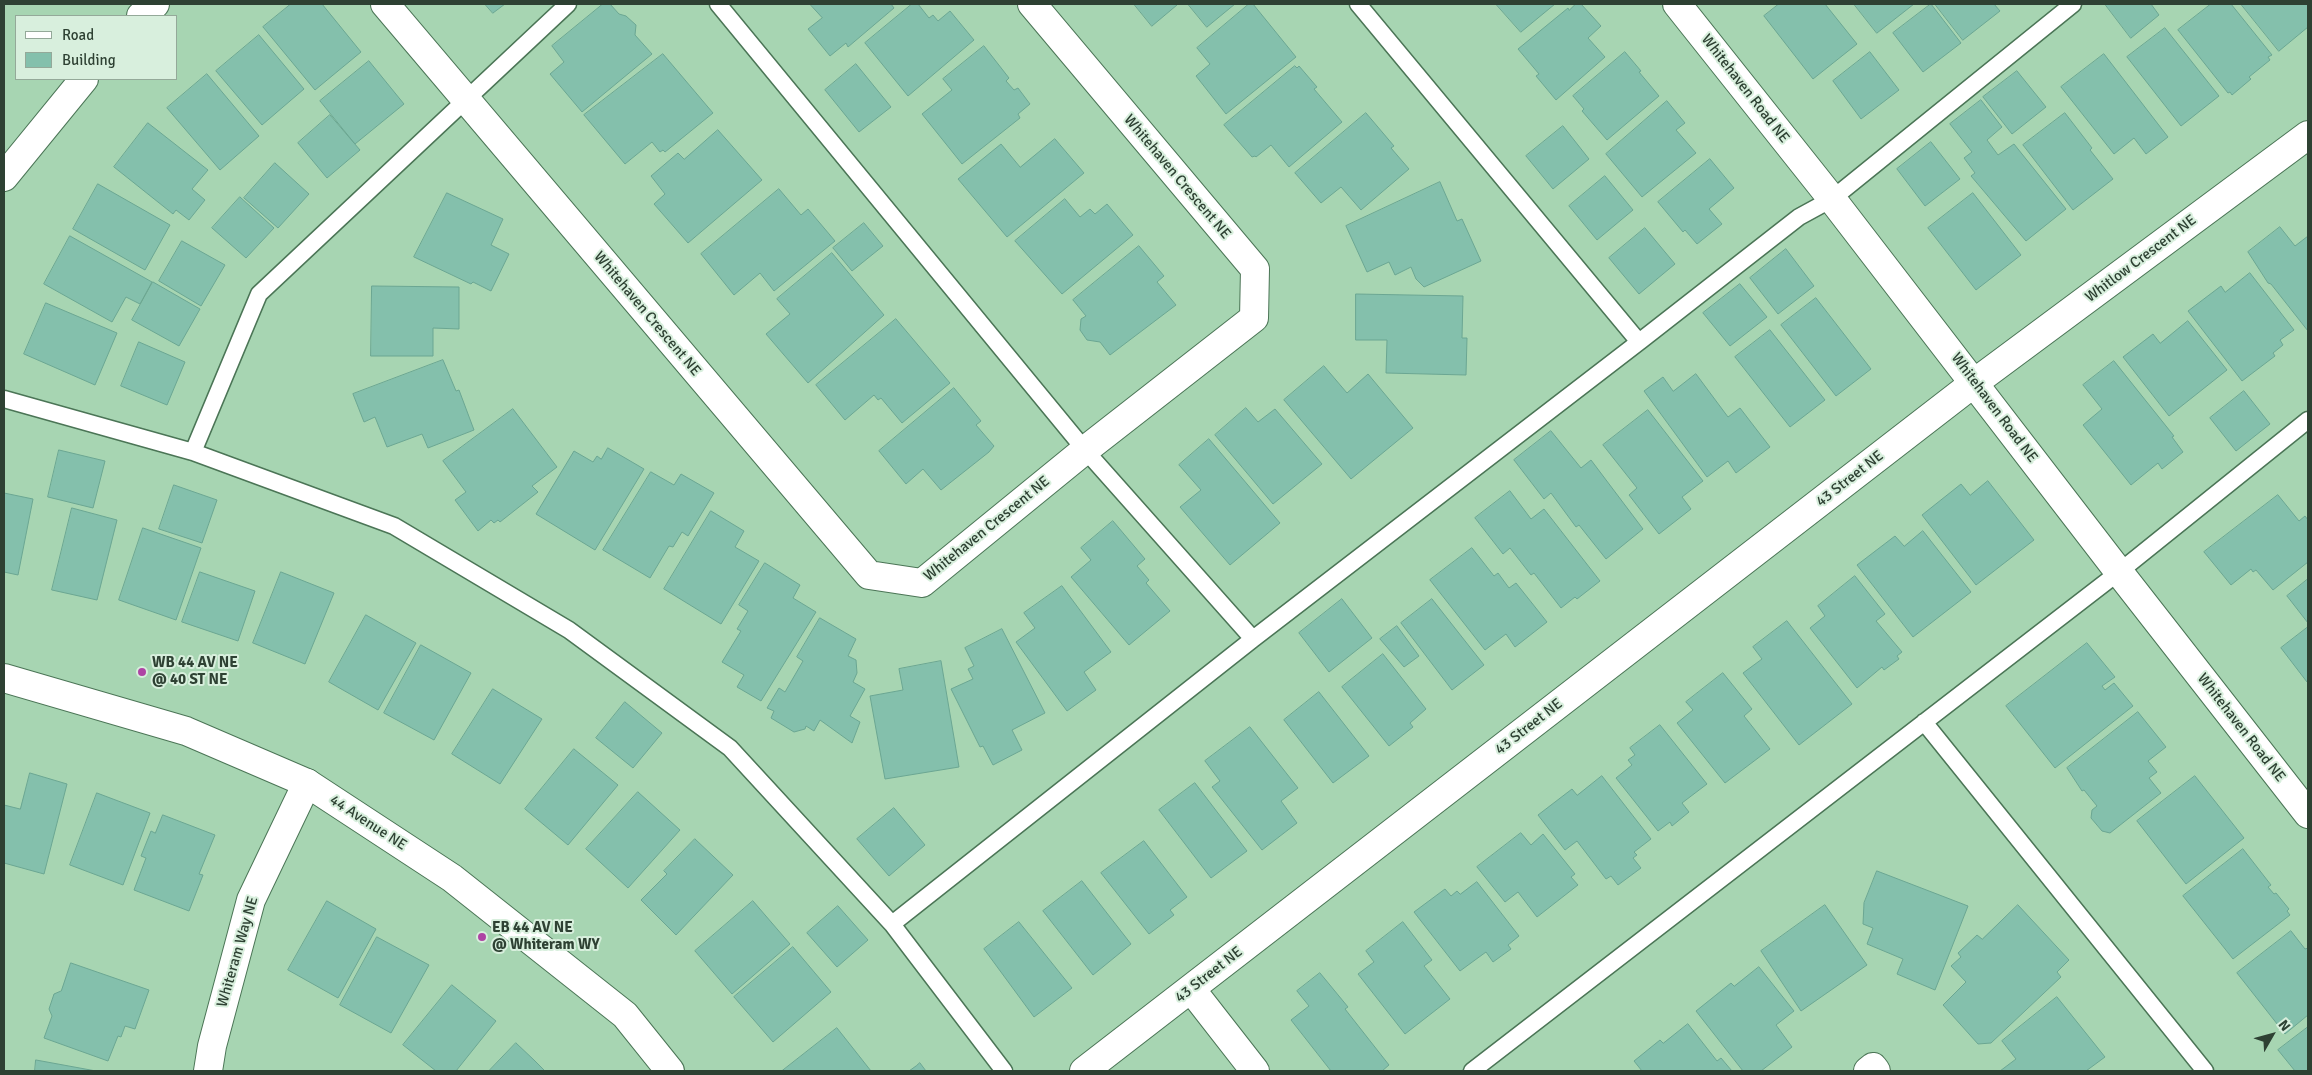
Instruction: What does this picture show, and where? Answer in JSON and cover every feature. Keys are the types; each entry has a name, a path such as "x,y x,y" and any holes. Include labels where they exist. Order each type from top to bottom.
{"street":[{"path":"142,15 155,4"},
{"name":"Whitehaven Crescent NE","path":"385,4 869,575 922,583 1085,450 1254,318 1255,269 1032,4"},
{"name":"Whitehaven Road NE","path":"1680,5 2308,814"},
{"path":"4,176 83,80"},
{"name":"Whitlow Crescent NE","path":"1974,383 2308,135"},
{"name":"43 Street NE","path":"1084,1071 1974,383"},
{"name":"44 Avenue NE","path":"4,678 186,731 307,784 452,878 625,1014 670,1071"},
{"name":"Whiteram Way NE","path":"208,1071 212,1046 251,900 307,784"},
{"path":"1191,989 1255,1071"},
{"path":"1868,1071 1873,1067 1876,1071"}],"lane":[{"path":"193,452 259,294 568,4"},
{"path":"718,4 1085,450 1253,640"},
{"path":"1358,4 1639,342"},
{"path":"892,924 1253,640 1799,217 1832,199 2073,4"},
{"path":"4,399 193,452 394,526 569,630 730,748 892,924 1004,1071"},
{"path":"1472,1071 2119,572 2306,425"},
{"path":"1924,722 2206,1071"}],"building":[{"path":"291,4 322,4 361,52 315,90 263,27"},
{"path":"485,4 505,4 493,13"},
{"path":"603,4 610,4 619,14 626,16 636,25 635,35 652,54 582,112 550,74 564,62 552,46"},
{"path":"810,4 891,4 894,8 848,47 846,43 830,56 808,29 822,18"},
{"path":"912,4 918,4 929,18 933,15 938,21 950,11 974,40 908,96 865,43"},
{"path":"1134,4 1176,4 1177,5 1152,26"},
{"path":"1188,4 1235,4 1207,27"},
{"path":"1249,4 1253,4 1296,57 1226,114 1196,76 1210,64 1197,48"},
{"path":"1496,4 1555,4 1521,32"},
{"path":"1576,4 1581,4 1601,26 1588,38 1605,57 1556,100 1536,76 1539,74 1518,49 1568,8 1569,10"},
{"path":"1779,4 1825,4 1857,44 1813,79 1764,16"},
{"path":"1854,4 1914,4 1877,33"},
{"path":"1931,4 1961,43 1923,72 1893,33"},
{"path":"1935,4 1994,4 2000,11 1963,40"},
{"path":"2105,4 2151,4 2159,15 2131,38"},
{"path":"2211,4 2231,4 2272,55 2268,57 2270,60 2249,77 2251,79 2232,95 2230,92 2228,93 2178,30"},
{"path":"2241,4 2308,4 2308,27 2279,51"},
{"path":"2165,28 2219,96 2181,126 2127,57"},
{"path":"259,35 304,89 262,125 216,71"},
{"path":"984,46 1009,78 1006,81 1014,90 1018,88 1030,104 1018,114 1020,118 962,164 922,114 952,90 943,79"},
{"path":"1625,52 1659,96 1607,140 1582,111 1584,109 1573,96"},
{"path":"1870,52 1899,90 1861,119 1833,81"},
{"path":"663,54 713,113 665,152 663,150 660,152 652,142 625,164 584,115"},
{"path":"2104,54 2168,137 2146,154 2134,138 2114,154 2061,87"},
{"path":"369,61 404,104 355,144 320,101"},
{"path":"856,64 891,107 859,132 825,90"},
{"path":"1295,66 1297,68 1299,66 1317,87 1314,89 1342,122 1289,167 1271,145 1256,157 1252,157 1224,125"},
{"path":"2017,71 2046,107 2012,134 1983,97"},
{"path":"207,74 259,136 220,170 167,108"},
{"path":"1981,100 2002,127 1987,140 1998,155 2014,144 2066,209 2026,241 1971,176 1975,173 1964,158 1972,152 1950,124"},
{"path":"1667,101 1685,123 1676,130 1696,153 1642,197 1606,154"},
{"path":"1366,113 1394,146 1391,148 1409,169 1361,210 1341,187 1321,203 1295,173"},
{"path":"2065,113 2092,148 2090,150 2113,179 2073,210 2023,145"},
{"path":"330,115 360,150 327,178 298,143"},
{"path":"148,123 208,170 192,189 205,200 189,220 176,210 173,214 114,167"},
{"path":"1563,126 1589,159 1553,189 1526,156"},
{"path":"718,130 762,180 688,243 654,204 665,194 651,176 678,153 684,159"},
{"path":"1055,139 1084,173 1007,237 958,179 1001,144 1020,167"},
{"path":"1931,142 1960,179 1925,206 1897,169"},
{"path":"1710,159 1734,188 1709,209 1722,224 1697,244 1685,230 1683,232 1658,202"},
{"path":"275,163 309,194 278,228 244,198"},
{"path":"1605,176 1633,210 1597,240 1569,206"},
{"path":"1440,182 1457,221 1462,219 1481,261 1424,287 1416,279 1411,267 1395,275 1389,262 1367,272 1346,226"},
{"path":"98,184 170,225 145,270 73,229"},
{"path":"779,189 801,215 808,209 835,241 774,291 760,273 734,295 701,254"},
{"path":"447,193 503,219 491,245 509,254 491,291 473,282 471,284 414,257"},
{"path":"1973,193 2021,255 1976,290 1928,228"},
{"path":"240,197 274,228 246,258 212,228"},
{"path":"1065,199 1080,217 1090,209 1095,214 1107,204 1133,235 1062,294 1015,241"},
{"path":"864,223 883,246 852,271 833,248"},
{"path":"2280,227 2295,246 2308,236 2308,331 2271,284 2268,283 2248,252"},
{"path":"1645,228 1675,264 1639,294 1609,258"},
{"path":"70,236 152,282 140,304 126,297 112,322 44,284"},
{"path":"182,241 225,265 201,306 159,281"},
{"path":"1139,246 1164,276 1157,282 1176,305 1110,355 1100,342 1087,340 1080,330 1081,319 1086,316 1073,300"},
{"path":"1786,249 1814,286 1778,314 1750,278"},
{"path":"832,253 884,315 808,383 766,334 790,314 777,299"},
{"path":"2250,273 2294,330 2280,340 2283,345 2273,353 2275,356 2242,381 2188,311 2221,286 2225,292"},
{"path":"153,282 200,309 179,346 132,320"},
{"path":"1740,284 1767,317 1730,346 1703,313"},
{"path":"372,286 459,287 459,329 433,328 433,356 371,356"},
{"path":"1356,294 1463,296 1462,338 1467,338 1466,375 1386,373 1387,340 1356,340"},
{"path":"1816,298 1871,369 1836,396 1781,325"},
{"path":"46,303 117,333 95,385 24,354"},
{"path":"896,319 950,383 902,423 881,398 878,400 874,395 845,420 816,385"},
{"path":"2188,321 2227,370 2169,416 2123,357 2153,334 2160,343"},
{"path":"1770,330 1825,400 1790,427 1735,357"},
{"path":"139,342 185,362 167,405 121,386"},
{"path":"443,360 456,391 459,390 474,430 428,448 422,434 387,447 375,417 364,422 353,394"},
{"path":"2114,361 2174,436 2172,437 2183,452 2162,469 2158,463 2131,485 2083,425 2102,409 2083,385"},
{"path":"1324,366 1347,393 1368,374 1413,428 1351,479 1284,400"},
{"path":"1696,374 1728,417 1740,408 1770,447 1736,473 1728,461 1707,477 1644,391 1663,377 1673,391"},
{"path":"954,388 981,421 976,425 994,446 941,490 923,469 906,484 879,451"},
{"path":"2244,391 2270,424 2236,451 2210,418"},
{"path":"1246,408 1258,422 1275,409 1322,464 1273,504 1215,435"},
{"path":"513,409 557,467 532,486 538,492 500,522 498,520 494,523 491,520 478,531 455,500 466,492 443,461"},
{"path":"1648,410 1703,481 1682,497 1691,509 1659,534 1629,495 1637,488 1603,445"},
{"path":"1551,431 1581,468 1591,460 1643,529 1606,559 1579,525 1576,527 1551,493 1544,499 1514,460"},
{"path":"1209,439 1280,523 1230,565 1180,507 1201,490 1179,465"},
{"path":"608,448 644,469 595,550 536,514 574,451 593,462 597,456 601,459"},
{"path":"59,450 105,461 93,508 48,497"},
{"path":"651,472 674,485 681,474 714,493 688,536 682,532 673,547 669,546 650,578 603,550"},
{"path":"1988,481 2034,540 1976,585 1922,515 1961,484 1970,495"},
{"path":"174,485 217,500 202,543 159,529"},
{"path":"1510,491 1531,519 1544,509 1600,581 1577,599 1575,597 1561,608 1534,573 1531,575 1510,548 1503,554 1475,518"},
{"path":"4,493 33,499 18,575 4,572"},
{"path":"2278,495 2299,521 2305,516 2308,520 2308,562 2273,590 2256,570 2253,572 2251,569 2231,585 2204,552"},
{"path":"72,508 117,520 97,600 52,590"},
{"path":"711,511 744,531 735,547 759,561 721,624 664,589"},
{"path":"1113,521 1145,559 1137,566 1149,580 1146,583 1170,611 1129,645 1071,577 1091,560 1081,548"},
{"path":"143,528 201,548 176,620 119,600"},
{"path":"1923,531 1971,592 1913,637 1857,565 1895,536 1904,546"},
{"path":"1472,548 1494,576 1498,573 1509,588 1516,583 1547,622 1515,647 1506,634 1485,650 1430,580"},
{"path":"765,563 800,585 793,598 816,612 761,701 737,687 744,675 722,662 741,631 737,629 748,611 739,605"},
{"path":"200,572 255,591 238,641 182,622"},
{"path":"281,572 334,593 305,664 253,643"},
{"path":"1855,576 1885,614 1876,621 1902,652 1897,656 1899,659 1884,670 1882,667 1857,688 1810,628 1825,616 1818,606"},
{"path":"2308,579 2308,623 2287,596"},
{"path":"1062,586 1111,652 1084,672 1096,690 1067,711 1016,642 1035,628 1024,613"},
{"path":"1342,599 1372,638 1329,672 1299,633"},
{"path":"1432,599 1484,665 1452,690 1401,623"},
{"path":"366,615 416,643 378,710 329,682"},
{"path":"820,618 856,639 848,656 856,660 857,673 853,682 865,689 850,716 860,722 852,743 820,720 814,731 806,726 805,729 794,732 771,718 774,711 767,708 779,688 785,692 803,661 797,657"},
{"path":"1787,621 1852,704 1799,745 1743,673 1762,659 1753,647"},
{"path":"1397,626 1419,656 1404,667 1380,639"},
{"path":"2308,627 2308,682 2307,682 2281,648"},
{"path":"1002,629 1045,713 1012,730 1022,750 993,765 983,746 980,747 951,689 973,679 968,669 974,666 965,648"},
{"path":"2087,643 2115,677 2102,686 2105,690 2114,683 2133,706 2055,768 2006,706"},
{"path":"421,645 471,673 434,740 384,713"},
{"path":"1383,654 1426,709 1410,723 1413,727 1389,746 1342,687"},
{"path":"941,661 959,767 885,779 870,696 903,690 899,669"},
{"path":"1723,673 1752,709 1744,716 1770,749 1725,783 1677,723 1693,710 1686,702"},
{"path":"493,689 542,719 500,784 452,754"},
{"path":"1319,692 1369,756 1333,783 1284,720"},
{"path":"625,702 662,733 633,768 596,738"},
{"path":"2138,712 2166,747 2148,761 2157,772 2149,778 2161,793 2110,833 2102,831 2091,818 2092,810 2097,806 2084,790 2082,791 2067,768"},
{"path":"1660,725 1707,784 1682,803 1689,812 1672,826 1670,822 1658,831 1616,778 1632,765 1628,760 1635,755 1630,748"},
{"path":"1250,727 1298,788 1281,801 1297,823 1262,850 1212,787 1220,781 1205,761"},
{"path":"574,749 618,785 568,845 525,809"},
{"path":"30,773 67,784 44,874 4,863 4,805 20,809"},
{"path":"1602,776 1651,839 1634,852 1637,855 1633,858 1641,868 1618,885 1611,876 1606,879 1577,841 1565,850 1538,815 1572,789 1577,795"},
{"path":"2195,776 2244,838 2186,884 2137,821"},
{"path":"1195,783 1247,851 1211,878 1159,810"},
{"path":"638,792 680,830 628,888 586,849"},
{"path":"97,793 150,813 123,885 70,865"},
{"path":"894,808 925,845 889,876 857,839"},
{"path":"163,815 215,835 199,874 203,875 189,911 134,890 146,858 141,856 151,831 155,833"},
{"path":"1521,833 1531,845 1543,834 1575,874 1571,877 1578,885 1537,917 1518,892 1505,902 1477,867"},
{"path":"695,839 733,875 676,935 641,900 667,874 664,871"},
{"path":"1144,841 1187,897 1170,910 1174,915 1149,934 1101,873"},
{"path":"2243,849 2271,885 2268,887 2274,894 2276,893 2289,909 2287,911 2290,915 2233,959 2183,896"},
{"path":"1877,871 1968,906 1935,990 1897,974 1903,959 1867,944 1873,928 1863,924 1864,903"},
{"path":"1082,881 1131,944 1093,975 1043,911"},
{"path":"1477,882 1519,936 1508,945 1511,949 1493,962 1486,952 1460,971 1414,912 1445,889 1451,896 1457,891 1460,894"},
{"path":"327,901 376,929 338,998 288,970"},
{"path":"753,901 790,944 732,994 695,951"},
{"path":"1825,905 1867,965 1801,1011 1761,951"},
{"path":"2018,905 2069,960 2057,972 2061,977 1991,1043 1978,1044 1943,1005 1966,982 1951,966 1961,957 1958,953 1977,935 1982,939"},
{"path":"838,906 868,940 837,967 807,933"},
{"path":"1019,922 1072,988 1034,1017 984,949"},
{"path":"1403,922 1432,960 1424,966 1450,999 1405,1034 1358,974 1374,962 1366,951"},
{"path":"2291,931 2305,949 2308,948 2308,1015 2285,1034 2237,973"},
{"path":"377,937 429,965 391,1033 340,1005"},
{"path":"793,947 831,992 773,1042 734,997"},
{"path":"71,963 149,990 135,1029 125,1026 121,1037 118,1036 108,1061 44,1038 52,1016 49,1009 54,994 61,991"},
{"path":"1759,967 1794,1011 1776,1025 1792,1047 1761,1071 1743,1071 1696,1011 1731,983 1734,986"},
{"path":"1320,973 1348,1007 1345,1009 1389,1065 1382,1071 1331,1071 1291,1020 1309,1006 1297,991"},
{"path":"452,985 496,1021 456,1071 436,1071 403,1045"},
{"path":"2057,997 2105,1057 2086,1071 2000,1071 2016,1059 2002,1041"},
{"path":"1688,1024 1717,1061 1721,1058 1732,1071 1642,1071 1634,1061 1660,1040 1663,1043"},
{"path":"2308,1027 2308,1071 2295,1071 2278,1050"},
{"path":"837,1028 871,1071 782,1071"},
{"path":"516,1043 534,1060 545,1071 489,1071"},
{"path":"36,1060 96,1071 35,1071"},
{"path":"920,1063 926,1071 909,1071 916,1066"}],"place":[{"name":"WB 44 AV NE @ 40 ST NE","path":"142,672"},
{"name":"EB 44 AV NE @ Whiteram WY","path":"482,937"}]}
